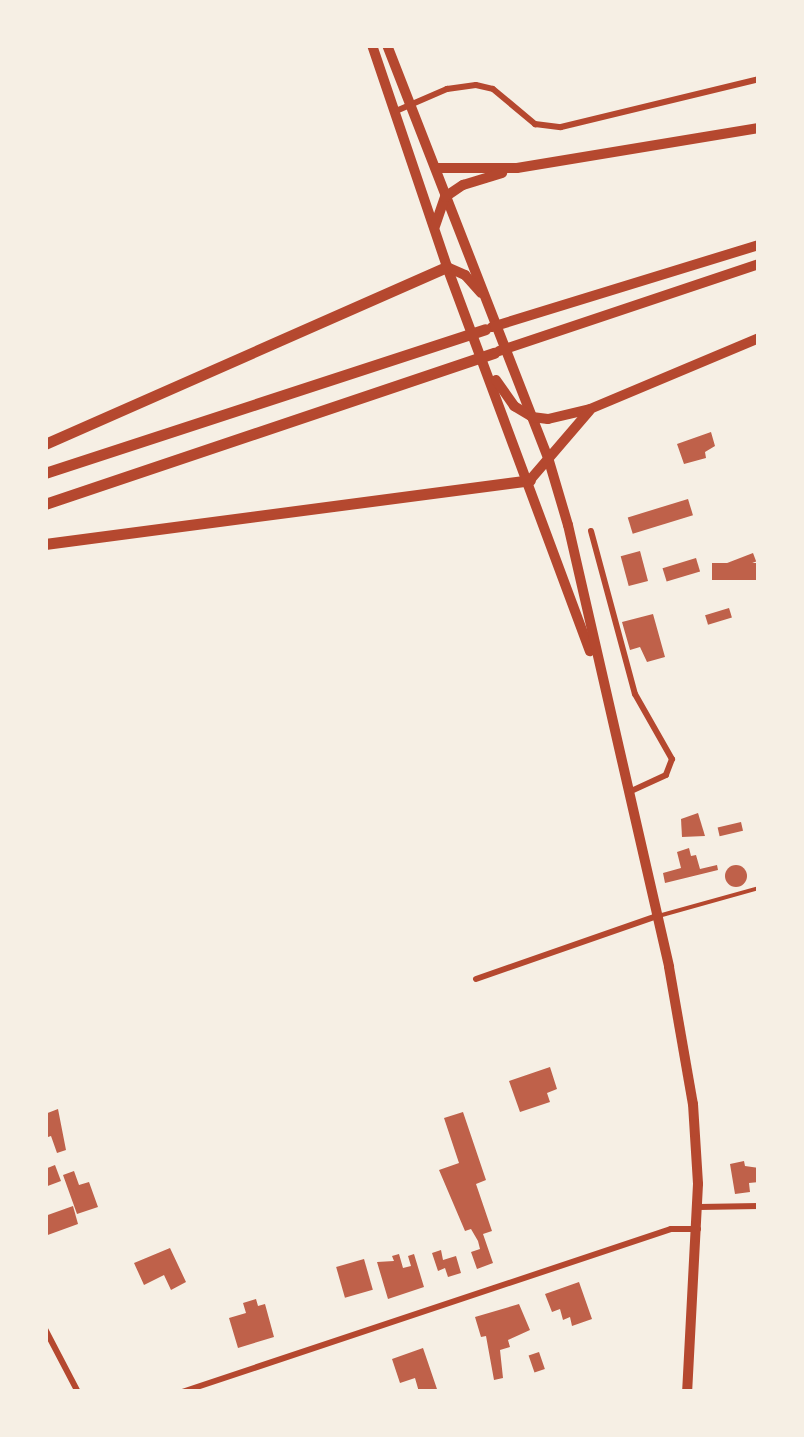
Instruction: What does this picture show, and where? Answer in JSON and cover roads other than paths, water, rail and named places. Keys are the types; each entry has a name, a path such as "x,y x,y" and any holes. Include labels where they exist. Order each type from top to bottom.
{"highway":[{"path":"45,444 450,273"},
{"path":"45,474 485,329"},
{"path":"45,504 494,353"},
{"path":"45,544 530,480"}],"main road":[{"path":"372,45 450,273 487,367 508,408 608,706"},
{"path":"387,45 436,168 470,274 488,300 549,461 657,916 693,1104 699,1207 687,1392"},
{"path":"434,228 445,197 463,185 517,168 759,128"},
{"path":"436,168 517,168"},
{"path":"485,329 759,245"},
{"path":"494,353 759,264"},
{"path":"450,273 470,274"},
{"path":"508,408 548,419 590,409 759,338"},
{"path":"530,480 590,409"}],"street":[{"path":"393,112 446,90 476,85 493,89 535,124 560,127 759,78"},
{"path":"591,531 635,694 672,759 666,775 628,792"},
{"path":"476,979 657,916"},
{"path":"699,1207 759,1206"},
{"path":"182,1392 671,1229 698,1229"},
{"path":"45,1329 78,1392"}],"lane":[{"path":"657,916 759,888"}]}
